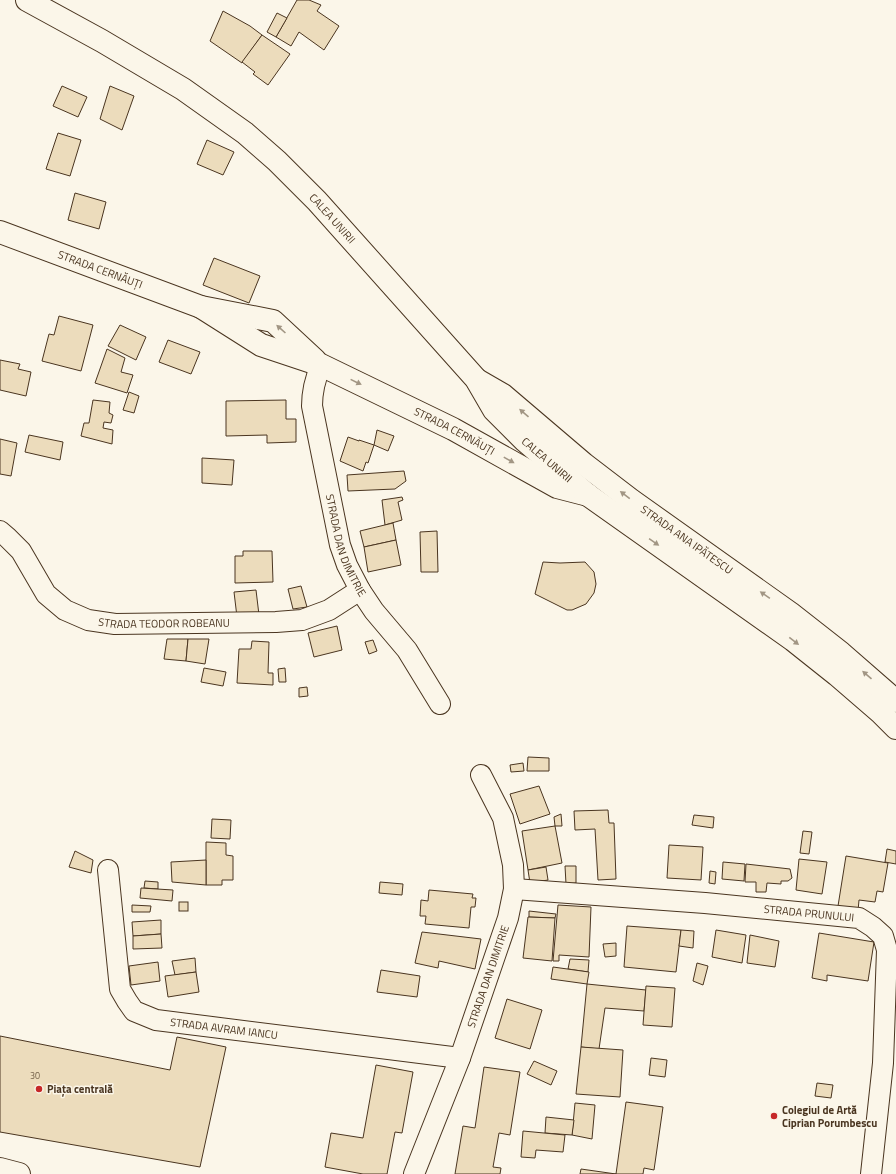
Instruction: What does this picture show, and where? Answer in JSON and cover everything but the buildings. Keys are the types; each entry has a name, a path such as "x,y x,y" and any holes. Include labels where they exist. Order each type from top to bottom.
{"main road":[{"name":"CALEA UNIRII","path":"27,0 184,89 245,133 317,201 476,379 494,410 525,441 588,495"},
{"name":"STRADA CERNĂUȚI","path":"0,232 201,307 272,322 321,365 452,429 557,487 588,495"},
{"name":"STRADA ANA IPĂTESCU","path":"476,379 503,395 584,464 631,500 790,613 841,653 896,701"},
{"name":"STRADA ANA IPĂTESCU","path":"588,495 793,640 881,713 896,728"},
{"path":"0,1170 19,1174"}],"street":[{"name":"STRADA DAN DIMITRIE","path":"321,365 312,390 312,406 340,545 347,565 374,612 407,650 440,704"},
{"name":"STRADA TEODOR ROBEANU","path":"0,532 21,551 46,594 65,610 88,620 115,624 276,622 302,620 329,610 360,590"},
{"name":"STRADA DAN DIMITRIE","path":"414,1174 460,1058 508,918 514,889 513,865 503,818 481,775"},
{"name":"STRADA AVRAM IANCU","path":"108,870 120,989 134,1011 156,1020 460,1058"},
{"name":"STRADA PRUNULUI","path":"514,889 705,903 859,918 873,927 883,936 887,950 884,1063 871,1174"}],"place":[{"name":"Piața centrală","path":"39,1089"},
{"name":"Colegiul de Artă Ciprian Porumbescu","path":"774,1116"}]}
